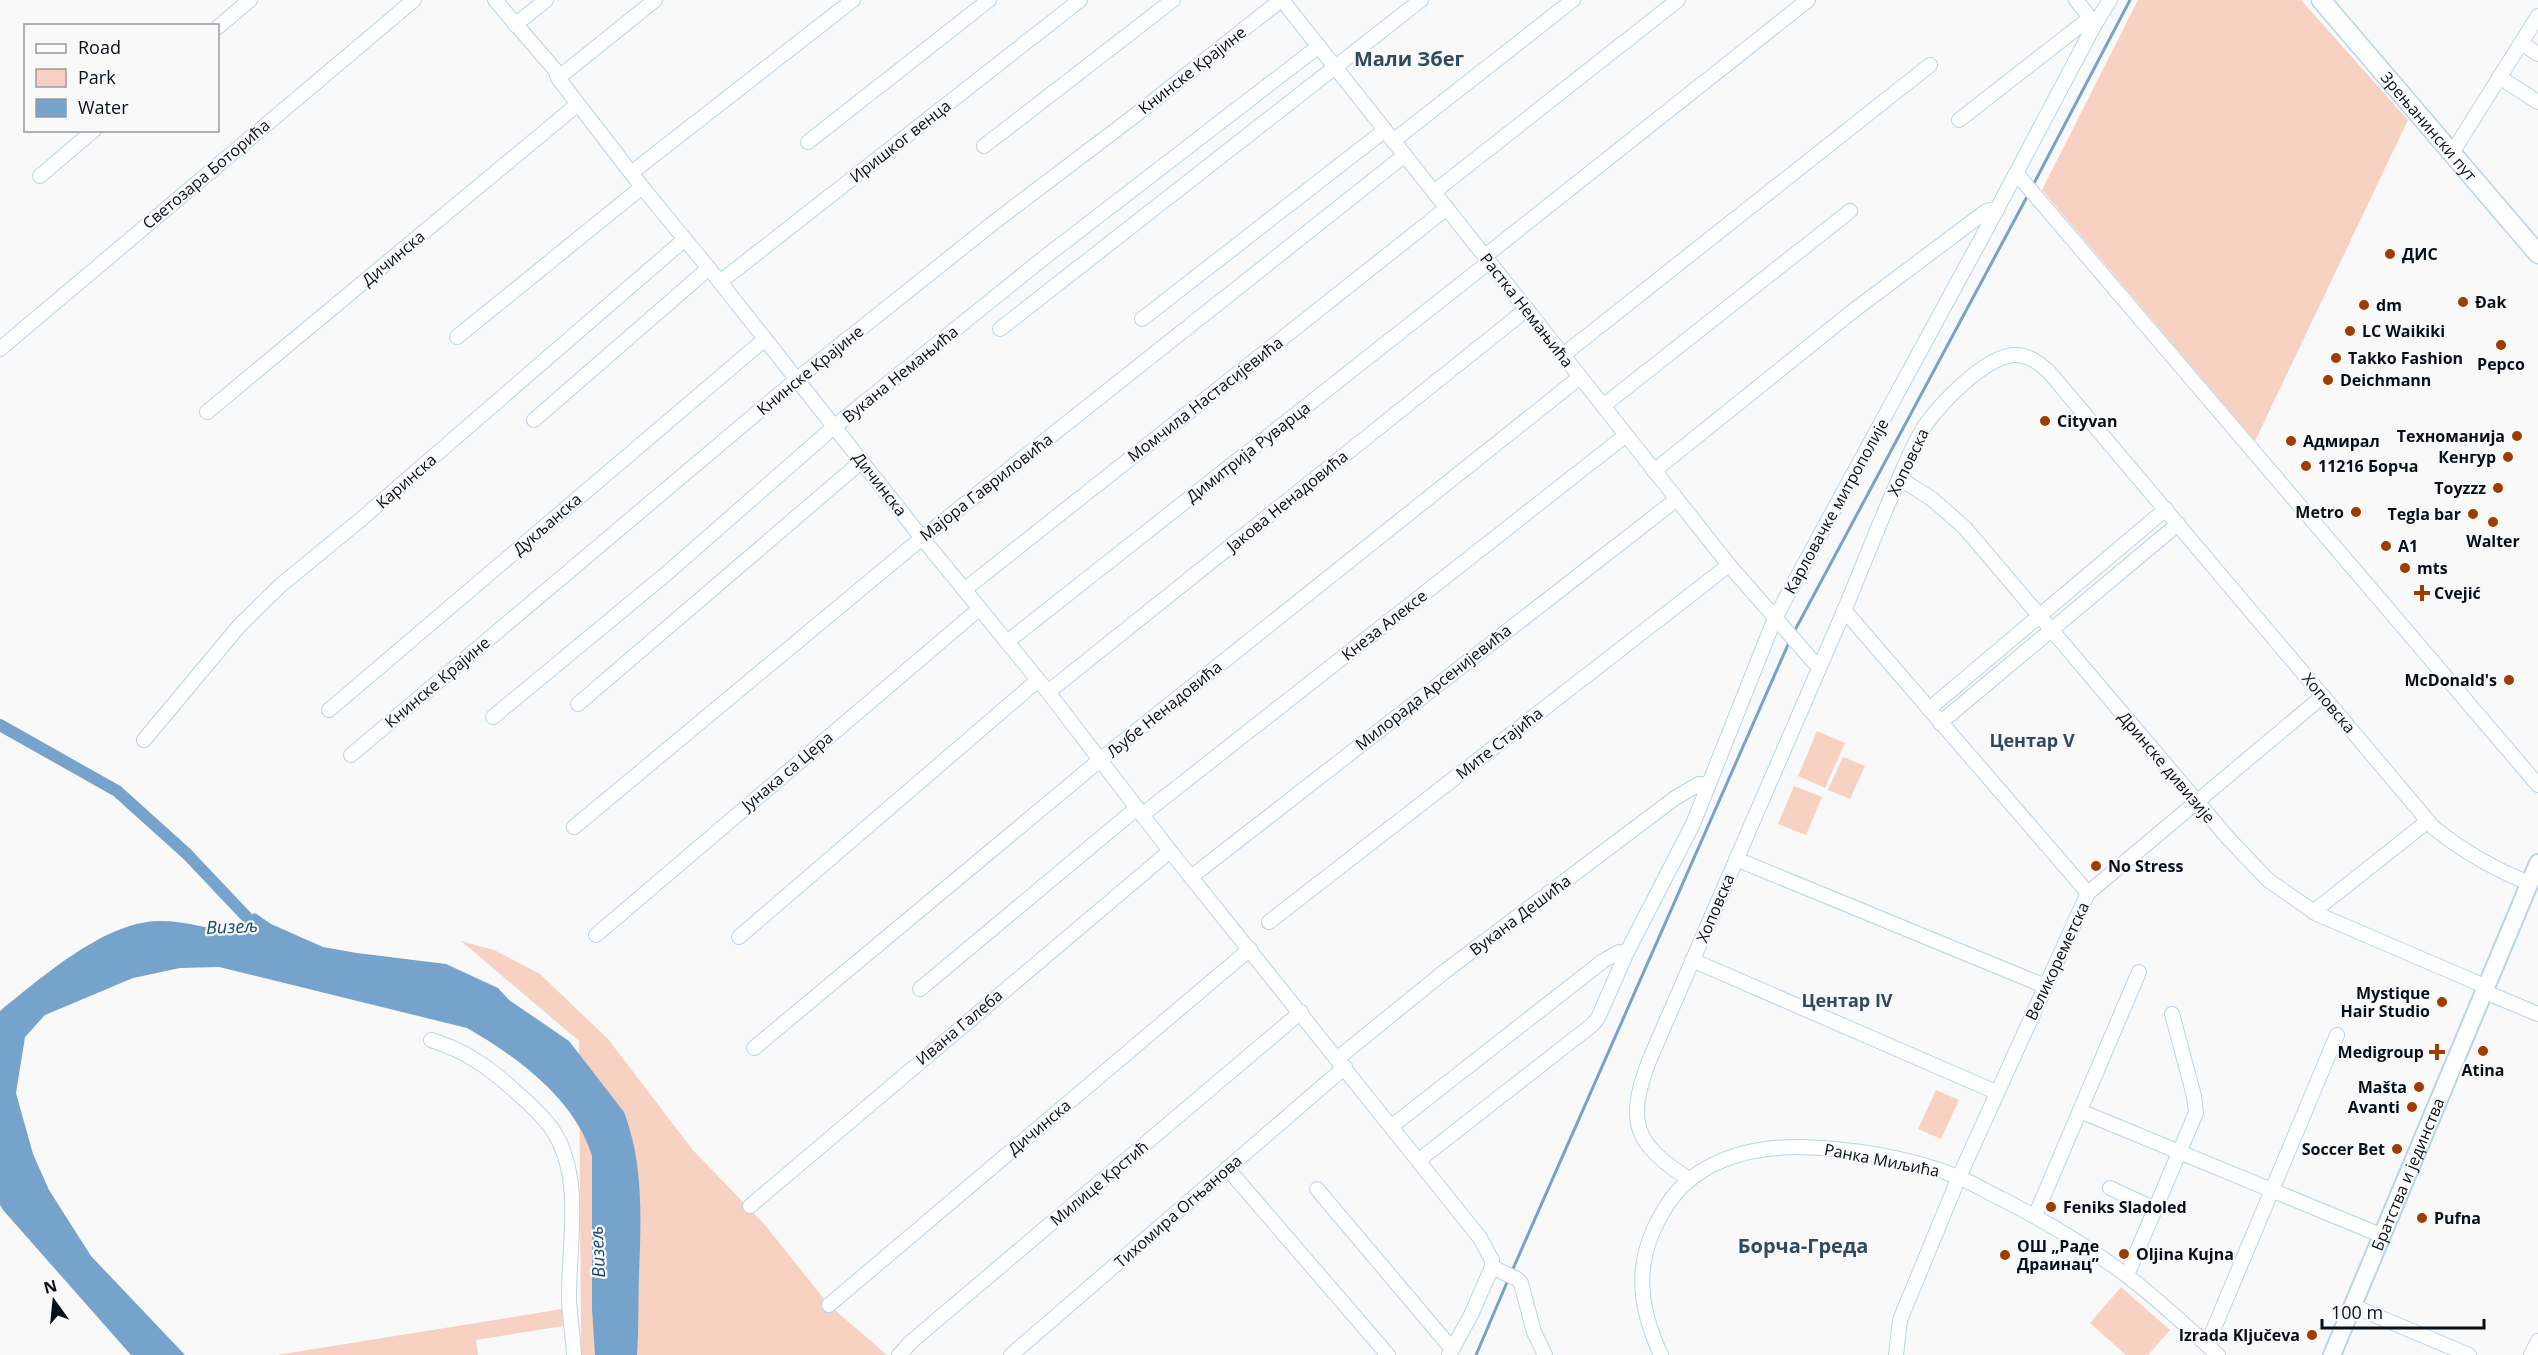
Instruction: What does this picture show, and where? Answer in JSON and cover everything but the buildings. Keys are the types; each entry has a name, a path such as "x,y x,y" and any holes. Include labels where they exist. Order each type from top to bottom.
{"main road":[{"name":"Зрењанински пут","path":"2321,0 2538,254"}],"street":[{"path":"219,26 250,0"},
{"name":"Светозара Боторића","path":"0,349 414,0"},
{"name":"Дичинска","path":"495,0 556,71 558,78 642,187 1048,692 1170,851 1342,1062 1480,1238 1495,1265"},
{"path":"515,25 546,0"},
{"path":"558,78 655,0"},
{"path":"631,173 853,0"},
{"path":"808,142 989,0"},
{"name":"Иришког венца","path":"720,282 1080,0"},
{"path":"984,146 1173,0"},
{"name":"Растка Немањића","path":"1281,0 1729,565 1815,664"},
{"name":"Книнске Крајине","path":"351,755 796,380 997,220 1281,0"},
{"path":"1000,329 1421,0"},
{"path":"1142,319 1573,0"},
{"path":"1434,192 1678,0"},
{"name":"Димитрија Руварца","path":"1007,642 1808,0"},
{"path":"1959,120 2092,21 2076,0"},
{"name":"Карловачке митрополије","path":"1419,1160 1598,1018 1627,952 1693,824 1775,618 2016,173 2092,21 2110,0"},
{"path":"2452,153 2538,16"},
{"path":"2521,43 2538,54"},
{"name":"Вукана Немањића","path":"493,717 666,574 835,426 1045,257 1319,46"},
{"path":"1563,355 1930,65"},
{"path":"2499,77 2538,102"},
{"name":"Дичинска","path":"207,412 578,104"},
{"path":"40,176 92,132"},
{"name":"Мајора Гавриловића","path":"574,827 922,538 1405,155"},
{"path":"2016,173 2538,785"},
{"path":"458,337 642,187"},
{"name":"Момчила Настасијевића","path":"964,590 1447,208"},
{"path":"1654,471 1863,304 1988,210 1996,210"},
{"path":"1603,406 1850,211"},
{"name":"Каринска","path":"144,740 240,625 282,584 368,513 685,239"},
{"path":"534,420 709,268"},
{"name":"Јакова Ненадовића","path":"1048,692 1527,309"},
{"name":"Дукљанска","path":"329,710 765,339"},
{"name":"Хоповска","path":"1689,1179 1650,1150 1639,1130 1637,1114 1640,1085 1736,859 1815,664 1844,610 1911,450 1926,424 1960,387 1986,366 2001,358 2025,356 2038,362 2049,372 2428,821 2460,848 2487,865 2529,883"},
{"name":"Љубе Ненадовића","path":"754,1048 1100,760 1580,377"},
{"name":"Кнеза Алексе","path":"1140,811 1626,435"},
{"path":"578,704 862,461"},
{"name":"Дринске дивизије","path":"1899,478 1950,513 2251,864 2285,893 2313,912 2486,989"},
{"name":"Милорада Арсенијевића","path":"1191,877 1677,499"},
{"path":"1929,709 2166,509"},
{"path":"1940,723 2178,524"},
{"name":"Мите Стајића","path":"1269,922 1729,565"},
{"name":"Јунака са Цера","path":"596,935 979,609"},
{"path":"1844,610 2088,893"},
{"path":"739,937 1038,680"},
{"name":"Великореметска","path":"1896,1355 1900,1320 1959,1177 2088,893 2323,696"},
{"name":"Вукана Дешића","path":"1342,1062 1444,972 1675,798 1694,786 1708,784"},
{"path":"920,989 1140,811"},
{"path":"2313,912 2428,821"},
{"name":"Ивана Галеба","path":"750,1206 1170,851"},
{"path":"1736,859 2045,986"},
{"name":"Братства и јединства","path":"2332,1355 2538,863"},
{"name":"Дичинска","path":"829,1305 1250,949"},
{"path":"1392,1126 1603,961 1619,952 1627,952"},
{"path":"1692,960 1996,1092"},
{"path":"2035,1216 2139,972"},
{"path":"2486,989 2538,1014"},
{"name":"Милице Крстић","path":"899,1355 912,1341 1301,1012"},
{"path":"2127,1275 2196,1113 2196,1105 2172,1014"},
{"path":"2207,1345 2337,1035"},
{"path":"431,1040 457,1048 481,1062 526,1100 555,1134 562,1152 573,1202 569,1299 574,1355"},
{"name":"Тихомира Огњанова","path":"1011,1355 1227,1168 1342,1062"},
{"path":"2080,1111 2383,1236"},
{"name":"Ранка Миљића","path":"1661,1355 1647,1319 1641,1292 1645,1253 1657,1221 1671,1199 1689,1179 1712,1164 1749,1151 1785,1147 1822,1148 1878,1156 1918,1164 1959,1177 2035,1216 2127,1275 2218,1355"},
{"path":"1227,1168 1388,1355"},
{"path":"2110,1188 2155,1209"},
{"path":"1317,1189 1451,1352 1495,1265 1521,1283 1534,1332 1545,1355"},
{"path":"2353,1306 2469,1355"},
{"path":"2531,1355 2538,1341"}],"green space":[{"path":"2138,0 2301,0 2408,120 2255,441 2042,190"},
{"path":"1817,731 1845,743 1825,788 1798,776"},
{"path":"1843,757 1865,766 1850,799 1828,790"},
{"path":"1794,786 1822,797 1806,835 1778,824"},
{"path":"461,941 494,950 540,974 608,1039 692,1149 765,1225 829,1305 887,1355 581,1355 579,1041"},
{"path":"1936,1090 1959,1100 1941,1139 1918,1129"},
{"path":"2121,1287 2170,1330 2148,1355 2126,1355 2090,1323"},
{"path":"562,1309 563,1326 476,1340 478,1355 277,1355"}],"water":[{"name":"Визељ","path":"255,913 271,924 323,947 446,964 498,988 509,1000 569,1041 624,1112 635,1152 640,1193 637,1355 595,1355 592,1309 592,1156 584,1135 572,1116 542,1081 505,1052 467,1028 219,967 180,968 133,978 45,1015 25,1037 16,1093 33,1154 49,1190 91,1256 185,1355 131,1355 3,1210 0,1205 0,1011 74,954 115,931 136,924 166,921 230,932 240,929 242,921"}],"waterway":[{"path":"2032,187 2130,0"},
{"path":"1794,632 2029,193"},
{"path":"1512,1271 1790,640"},
{"name":"Визељ","path":"0,725 117,791 187,854 257,928"},
{"path":"1476,1355 1508,1280"}],"place":[{"name":"ДИС","path":"2390,254"},
{"name":"Đak","path":"2463,302"},
{"name":"dm","path":"2364,305"},
{"name":"LC Waikiki","path":"2350,331"},
{"name":"Pepco","path":"2501,345"},
{"name":"Takko Fashion","path":"2336,358"},
{"name":"Deichmann","path":"2328,380"},
{"name":"Cityvan","path":"2045,421"},
{"name":"Техноманија","path":"2517,436"},
{"name":"Адмирал","path":"2291,441"},
{"name":"Кенгур","path":"2508,457"},
{"name":"11216 Борча","path":"2306,466"},
{"name":"Toyzzz","path":"2498,488"},
{"name":"Metro","path":"2356,512"},
{"name":"Tegla bar","path":"2473,514"},
{"name":"Walter","path":"2493,522"},
{"name":"A1","path":"2386,546"},
{"name":"mts","path":"2405,568"},
{"name":"Cvejić","path":"2422,593"},
{"name":"McDonald's","path":"2509,680"},
{"name":"No Stress","path":"2096,866"},
{"name":"Mystique Hair Studio","path":"2442,1002"},
{"name":"Atina","path":"2483,1051"},
{"name":"Medigroup","path":"2437,1052"},
{"name":"Mašta","path":"2419,1087"},
{"name":"Avanti","path":"2412,1107"},
{"name":"Soccer Bet","path":"2397,1149"},
{"name":"Feniks Sladoled","path":"2051,1207"},
{"name":"Pufna","path":"2422,1218"},
{"name":"Oljina Kujna","path":"2124,1254"},
{"name":"ОШ „Раде Драинац”","path":"2005,1255"},
{"name":"Izrada Ključeva","path":"2312,1335"}],"district":[{"name":"Мали Збег","path":"1409,58"},
{"name":"Центар V","path":"2032,740"},
{"name":"Центар IV","path":"1847,1000"},
{"name":"Борча-Греда","path":"1803,1245"}]}
